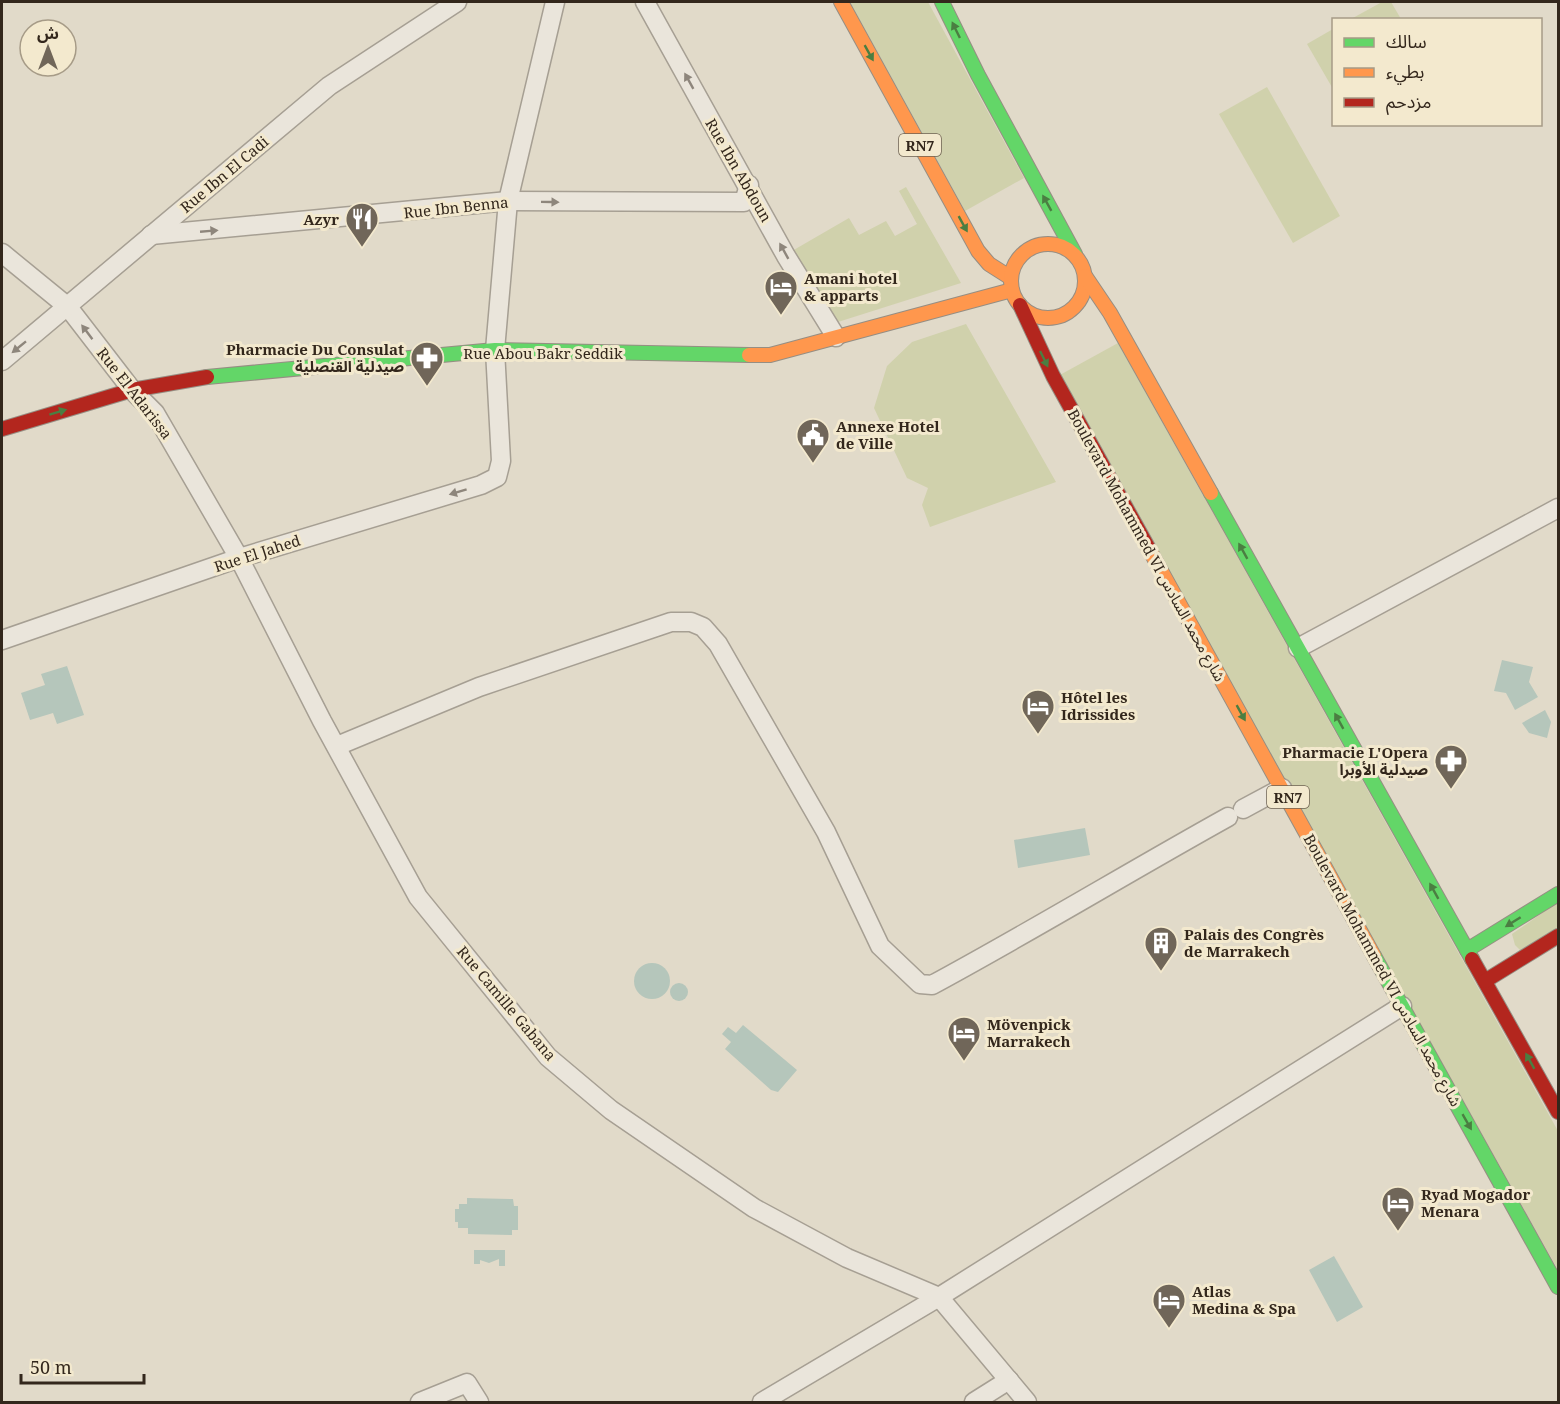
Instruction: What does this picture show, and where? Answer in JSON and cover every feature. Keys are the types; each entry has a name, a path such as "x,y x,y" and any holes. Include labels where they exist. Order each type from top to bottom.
{"main road":[{"name":"RN7","path":"841,2 978,250 989,264 1011,284 1020,305"},
{"path":"942,2 978,75 1083,267 1085,276 1082,296 1074,307 1063,315 1043,318 1030,314 1020,305"},
{"path":"1011,284 1019,257 1032,247 1054,244 1075,254"},
{"path":"1085,276 1110,313 1558,1112"},
{"name":"Rue Abou Bakr Seddik","path":"2,429 132,390 203,377 495,350 750,356 781,352 1011,284"},
{"name":"Boulevard Mohammed VI شارع محمد السادس","path":"1020,305 1053,376 1558,1287"},
{"path":"1467,950 1558,894"},
{"path":"1485,981 1558,936"}],"street":[{"name":"Rue Ibn El Cadi","path":"2,361 329,86 457,2"},
{"path":"495,350 508,201 555,2"},
{"name":"Rue Ibn Abdoun","path":"645,2 749,185 786,256 836,337"},
{"name":"Rue Ibn Benna","path":"151,235 508,201 744,202 749,185"},
{"name":"Rue El Adarissa","path":"2,253 68,307 132,390 155,413 170,435 239,558"},
{"name":"Rue El Jahed","path":"2,640 239,558 481,485 497,477 501,461 495,350"},
{"path":"1298,648 1558,508"},
{"name":"Rue Camille Gabana","path":"239,558 418,897 548,1056 611,1110 754,1208 847,1258 939,1297 1027,1402"},
{"path":"337,746 479,687 671,622 691,622 712,636 737,676 826,832 880,946 920,984 932,985 1042,926 1113,881 1282,788"},
{"path":"762,1402 939,1297 1402,1005"},
{"path":"974,1402 1009,1380"},
{"path":"420,1402 468,1383 479,1402"}],"green space":[{"path":"850,2 928,2 1024,178 965,211"},
{"path":"1382,2 1391,2 1400,18 1353,18"},
{"path":"1332,30 1332,87 1307,44"},
{"path":"1267,87 1340,216 1293,243 1219,114"},
{"path":"906,187 961,283 838,322 830,317 792,251 849,218 859,235 886,221 895,236 917,224 899,191"},
{"path":"966,324 1056,482 930,527 922,505 928,488 907,478 874,408 887,366 912,342"},
{"path":"1118,343 1558,1131 1558,1270 1058,376"},
{"path":"1558,902 1558,928 1520,950 1515,945 1512,934"}],"shaded area":[{"path":"1502,660 1533,667 1529,682 1538,697 1515,710 1506,693 1494,691"},
{"path":"67,666 84,715 57,724 53,713 30,720 21,693 45,685 41,674"},
{"path":"1545,710 1551,722 1547,738 1529,733 1522,723"},
{"path":"1085,828 1090,855 1018,868 1014,840"},
{"path":"652,963 665,968 670,981 665,994 652,999 639,994 634,981 639,968"},
{"path":"679,983 685,986 688,992 685,998 679,1001 673,998 670,992 673,986"},
{"path":"743,1025 797,1070 778,1092 771,1090 725,1049 731,1042 722,1034 728,1027 736,1033"},
{"path":"467,1198 513,1199 514,1206 518,1206 518,1230 512,1230 512,1235 468,1234 468,1228 458,1228 458,1222 455,1222 455,1209 459,1209 459,1204 467,1204"},
{"path":"474,1250 505,1250 505,1266 499,1266 499,1259 489,1263 480,1260 480,1264 474,1264"},
{"path":"1334,1256 1363,1307 1337,1322 1309,1270"}],"traffic: fast":[{"path":"942,2 978,75 1075,254"},
{"path":"207,377 495,350 749,355"},
{"path":"1211,493 1472,959"},
{"path":"1467,950 1558,894"},
{"path":"1374,956 1558,1287"}],"traffic: slow":[{"path":"841,2 978,251 989,264 1011,278"},
{"path":"1041,244 1055,244 1069,250 1079,260 1085,274 1085,281 1083,295 1069,312 1055,318 1041,318 1027,312 1017,302 1011,288 1011,274 1017,260 1027,250 1041,244"},
{"path":"1085,276 1110,313 1211,493"},
{"path":"749,355 770,355 1012,290"},
{"path":"1149,549 1374,956"}],"traffic: jam":[{"path":"1020,305 1053,376 1149,549"},
{"path":"2,429 132,390 207,377"},
{"path":"1485,981 1558,936"},
{"path":"1472,959 1558,1112"}],"place":[{"name":"Azyr","path":"362,248"},
{"name":"Amani hotel & apparts","path":"781,316"},
{"name":"Pharmacie Du Consulat صيدلية القنصلية","path":"427,387"},
{"name":"Annexe Hotel de Ville","path":"813,464"},
{"name":"Hôtel les Idrissides","path":"1038,735"},
{"name":"Pharmacie L'Opera صيدلية الأوبرا","path":"1451,790"},
{"name":"Palais des Congrès de Marrakech","path":"1161,972"},
{"name":"Mövenpick Marrakech","path":"964,1062"},
{"name":"Ryad Mogador Menara","path":"1398,1232"},
{"name":"Atlas Medina & Spa","path":"1169,1329"}]}
